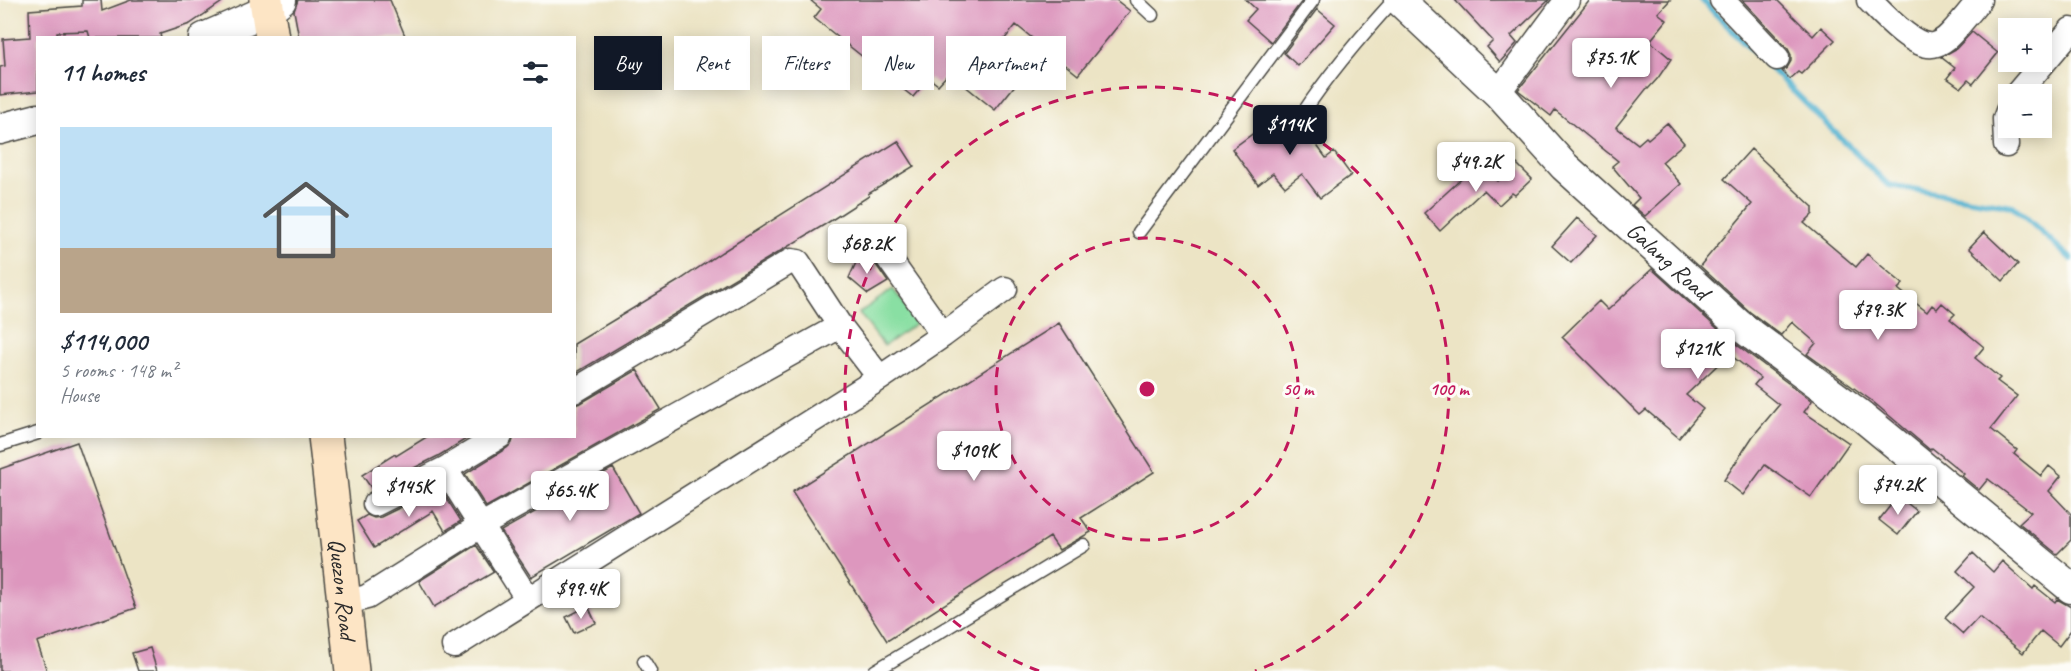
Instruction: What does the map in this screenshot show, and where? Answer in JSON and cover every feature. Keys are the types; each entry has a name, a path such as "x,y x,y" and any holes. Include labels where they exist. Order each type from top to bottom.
{"main road":[{"name":"Quezon Road","path":"325,438 352,671"}],"street":[{"name":"Galang Road","path":"1399,0 1498,93 1564,166 1739,325 1859,414 2071,588"},
{"path":"1498,93 1567,0"},
{"path":"1722,0 1777,58"},
{"path":"1869,0 1899,28 1920,44 1928,45 1935,45 1947,39 1979,0"},
{"path":"209,36 272,12"},
{"path":"2025,84 2071,30"},
{"path":"0,129 36,120"},
{"path":"2006,138 2006,145"},
{"path":"874,238 944,335"},
{"path":"576,390 791,261 798,262 840,326 880,378"},
{"path":"454,646 880,378 944,335 1005,289"},
{"path":"344,603 367,597 480,526 840,326"},
{"path":"375,504 446,469 497,438"},
{"path":"446,469 527,598"}],"lane":[{"path":"1136,0 1152,15"},
{"path":"1139,232 1313,0"},
{"path":"1303,113 1349,50 1394,0"},
{"path":"0,445 36,435"},
{"path":"875,671 1084,545"}],"green space":[{"path":"893,289 918,322 884,346 859,313"}],"building":[{"path":"82,0 101,0 102,11 131,0 225,0 190,24 160,34 160,36 89,36 88,31 57,32 57,36 36,36 36,91 0,95 0,67 5,66 3,39 30,37 29,10 82,6"},
{"path":"298,0 390,0 405,36 299,36 294,11"},
{"path":"810,0 1116,0 1130,11 1078,75 1066,65 1066,36 1030,36 1016,25 1007,36 946,36 946,76 938,85 934,82 934,36 862,36 862,56 850,47 850,36 837,36 814,18 821,9"},
{"path":"1246,0 1303,0 1271,42 1246,20 1256,9"},
{"path":"1455,0 1549,0 1511,36 1517,43 1500,62 1487,47 1493,41"},
{"path":"1590,0 1670,0 1658,13 1667,20 1650,41 1671,59 1658,78 1647,88 1616,127 1638,144 1646,137 1648,139 1667,123 1684,143 1662,162 1681,184 1645,216 1632,205 1639,198 1612,166 1618,161 1555,110 1551,116 1518,90"},
{"path":"1742,0 1777,0 1813,36 1821,27 1835,40 1801,74 1798,72 1790,79 1782,71 1791,61 1788,49"},
{"path":"1317,9 1335,24 1298,66 1284,53"},
{"path":"1972,32 1998,53 1973,84 1968,80 1961,88 1947,78 1955,68 1941,57 1956,49"},
{"path":"904,90 919,90 913,97"},
{"path":"970,90 1011,90 995,110"},
{"path":"1289,107 1326,158 1334,152 1351,175 1320,198 1302,174 1285,187 1273,173 1258,185 1232,149"},
{"path":"898,141 914,166 868,194 869,196 824,225 576,373 576,343"},
{"path":"1751,149 1813,207 1813,214 1804,223 1856,267 1867,254 1903,284 1898,289 1927,312 1932,305 1937,309 1942,303 1955,314 1950,319 1984,347 1975,358 2000,378 1997,381 2017,396 1991,429 2017,450 2014,454 2041,476 2049,466 2061,476 2049,491 2071,514 2071,540 2057,554 2019,523 2031,512 1988,479 1979,490 1962,476 1964,474 1932,448 1930,450 1872,401 1807,354 1816,343 1792,322 1781,335 1750,312 1700,266 1752,204 1724,179"},
{"path":"1479,163 1498,181 1517,164 1532,179 1515,195 1512,193 1499,205 1484,190 1440,231 1424,213"},
{"path":"1577,218 1597,235 1571,263 1552,246"},
{"path":"1984,232 2018,264 2003,281 1969,248"},
{"path":"859,256 870,256 888,282 868,294 849,278"},
{"path":"1652,269 1729,339 1812,401 1804,412 1849,443 1811,497 1765,465 1743,495 1724,480 1753,436 1779,405 1754,385 1760,378 1729,354 1686,395 1703,409 1679,438 1646,410 1640,415 1562,337 1599,301 1608,310"},
{"path":"1059,323 1154,472 1081,518 1091,532 1059,550 1050,537 887,641 792,492"},
{"path":"637,370 661,409 486,507 465,474 507,448 513,438 576,438 576,404"},
{"path":"425,438 468,438 438,456 372,489 362,475 395,454 396,456"},
{"path":"77,442 136,608 37,642 47,671 0,671 0,469"},
{"path":"613,468 639,513 531,577 501,531"},
{"path":"440,488 461,521 445,531 433,511 374,548 357,521 367,515 374,518 381,517"},
{"path":"1898,496 1917,511 1898,535 1879,520"},
{"path":"476,545 494,572 434,607 419,581"},
{"path":"1973,553 1993,572 2002,561 2033,589 2035,586 2055,602 2057,599 2071,607 2071,630 2059,646 2041,631 2023,653 1979,617 1963,634 1945,618 1974,587 1957,571"},
{"path":"588,606 596,623 574,633 566,617"},
{"path":"150,648 157,671 138,671 132,653"}],"waterway":[{"path":"1702,0 1888,185 2013,206 2071,259"}]}
